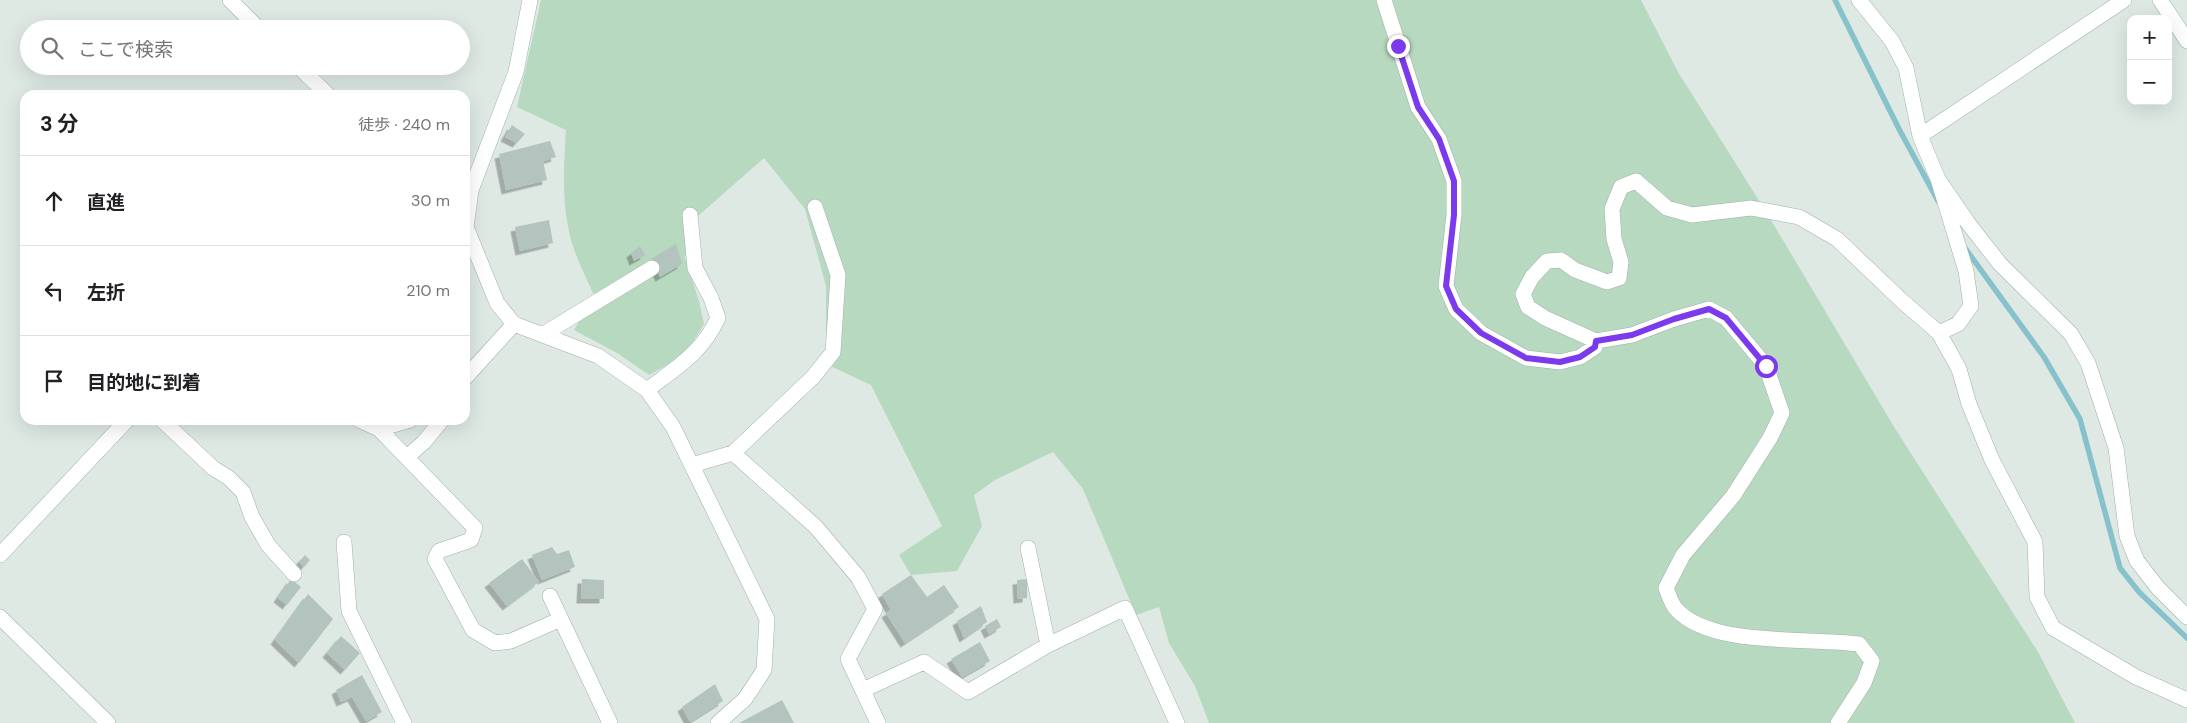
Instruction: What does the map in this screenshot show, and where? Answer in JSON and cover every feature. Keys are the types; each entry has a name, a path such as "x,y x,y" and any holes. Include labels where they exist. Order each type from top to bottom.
{"street":[{"path":"230,0 251,20"},
{"path":"470,194 516,72 530,0"},
{"path":"1384,0 1418,107 1439,139 1454,181 1454,215 1446,286 1456,309 1481,333 1526,358 1560,362 1580,357 1595,347 1596,341"},
{"path":"1859,0 1892,41 1906,68 1920,136 1938,179 1966,271 1971,306 1958,324 1940,333"},
{"path":"1920,136 2124,0"},
{"path":"2160,0 2187,41"},
{"path":"307,75 323,90"},
{"path":"1938,179 1968,223 2000,264 2071,334 2084,355 2116,448 2127,536 2137,561 2158,588 2187,617"},
{"path":"1838,723 1864,683 1872,661 1859,644 1836,641 1735,636 1693,623 1675,608 1666,588 1683,555 1733,496 1770,438 1782,413 1766,366 1726,318 1709,309 1674,319 1632,335 1596,341 1545,318 1528,307 1523,294 1532,277 1547,261 1561,260 1575,270 1607,282 1619,278 1621,262 1614,239 1612,209 1621,187 1636,181 1668,208 1692,215 1752,208 1799,218 1837,239 1900,300 1940,333 1959,369 1969,404 1992,460 2035,542 2037,597 2052,628 2136,677 2187,700"},
{"path":"692,465 733,454 813,376 833,352 838,275 814,207"},
{"path":"648,390 691,357 709,337 718,318 711,298 695,268 690,215"},
{"path":"470,238 497,303 514,324 598,356 648,390 674,427 768,619 764,670 745,700 718,723"},
{"path":"542,335 652,268"},
{"path":"470,372 514,324"},
{"path":"0,554 122,425"},
{"path":"167,425 213,468 229,478 243,492 252,517 268,545 294,574"},
{"path":"370,425 379,429 475,528 471,540 439,551 435,559 473,630 495,643 511,641 561,619"},
{"path":"379,429 393,425"},
{"path":"407,457 424,442 438,425"},
{"path":"733,454 816,527 858,577 875,609 848,659 878,723"},
{"path":"344,542 349,610 404,723"},
{"path":"1028,548 1048,646"},
{"path":"550,596 610,723"},
{"path":"863,690 924,662 968,692 1048,646 1125,608 1178,723"},
{"path":"0,617 108,723"}],"green space":[{"path":"541,0 1641,0 1678,72 1765,210 1896,430 2038,652 2075,723 1209,723 1195,686 1169,643 1159,607 1136,615 1083,489 1053,452 995,480 974,495 982,526 957,571 911,575 899,555 942,526 871,385 826,364 826,286 805,209 764,158 698,216 685,258 699,301 704,324 685,355 649,375 617,353 574,330 594,295 575,253 568,227 564,191 566,130 517,107"}],"building":[{"path":"512,125 525,134 517,143 505,137"},
{"path":"550,141 556,157 543,161 547,180 506,190 499,154"},
{"path":"549,220 553,243 520,251 515,227"},
{"path":"676,244 682,264 660,277 651,259"},
{"path":"640,246 645,255 634,261 631,253"},
{"path":"552,547 557,554 569,550 575,567 542,580 532,555"},
{"path":"305,555 310,560 304,567 299,562"},
{"path":"522,559 539,582 507,606 489,583"},
{"path":"911,575 927,597 944,585 959,607 905,643 886,613 891,610 882,594"},
{"path":"291,579 301,587 287,605 278,598"},
{"path":"582,579 604,580 604,599 581,599"},
{"path":"1027,579 1027,598 1018,599 1017,580"},
{"path":"308,594 333,619 299,663 275,640"},
{"path":"981,606 987,622 964,638 957,621"},
{"path":"997,619 1001,627 989,634 985,626"},
{"path":"341,636 360,653 345,670 327,653"},
{"path":"980,642 990,661 962,677 951,659"},
{"path":"362,675 382,712 366,721 352,697 341,702 336,690"},
{"path":"715,684 723,701 690,722 682,707"},
{"path":"782,700 794,723 739,723"}],"waterway":[{"path":"1835,0 1899,129 1938,201"},
{"path":"1965,248 2044,357 2080,419 2120,568 2139,592 2187,638"}],"route":[{"path":"1398,46 1418,107 1439,139 1454,181 1454,215 1446,286 1456,309 1481,333 1526,358 1560,362 1580,357 1595,347 1596,341 1632,335 1674,319 1709,309 1726,318 1766,366"}]}
